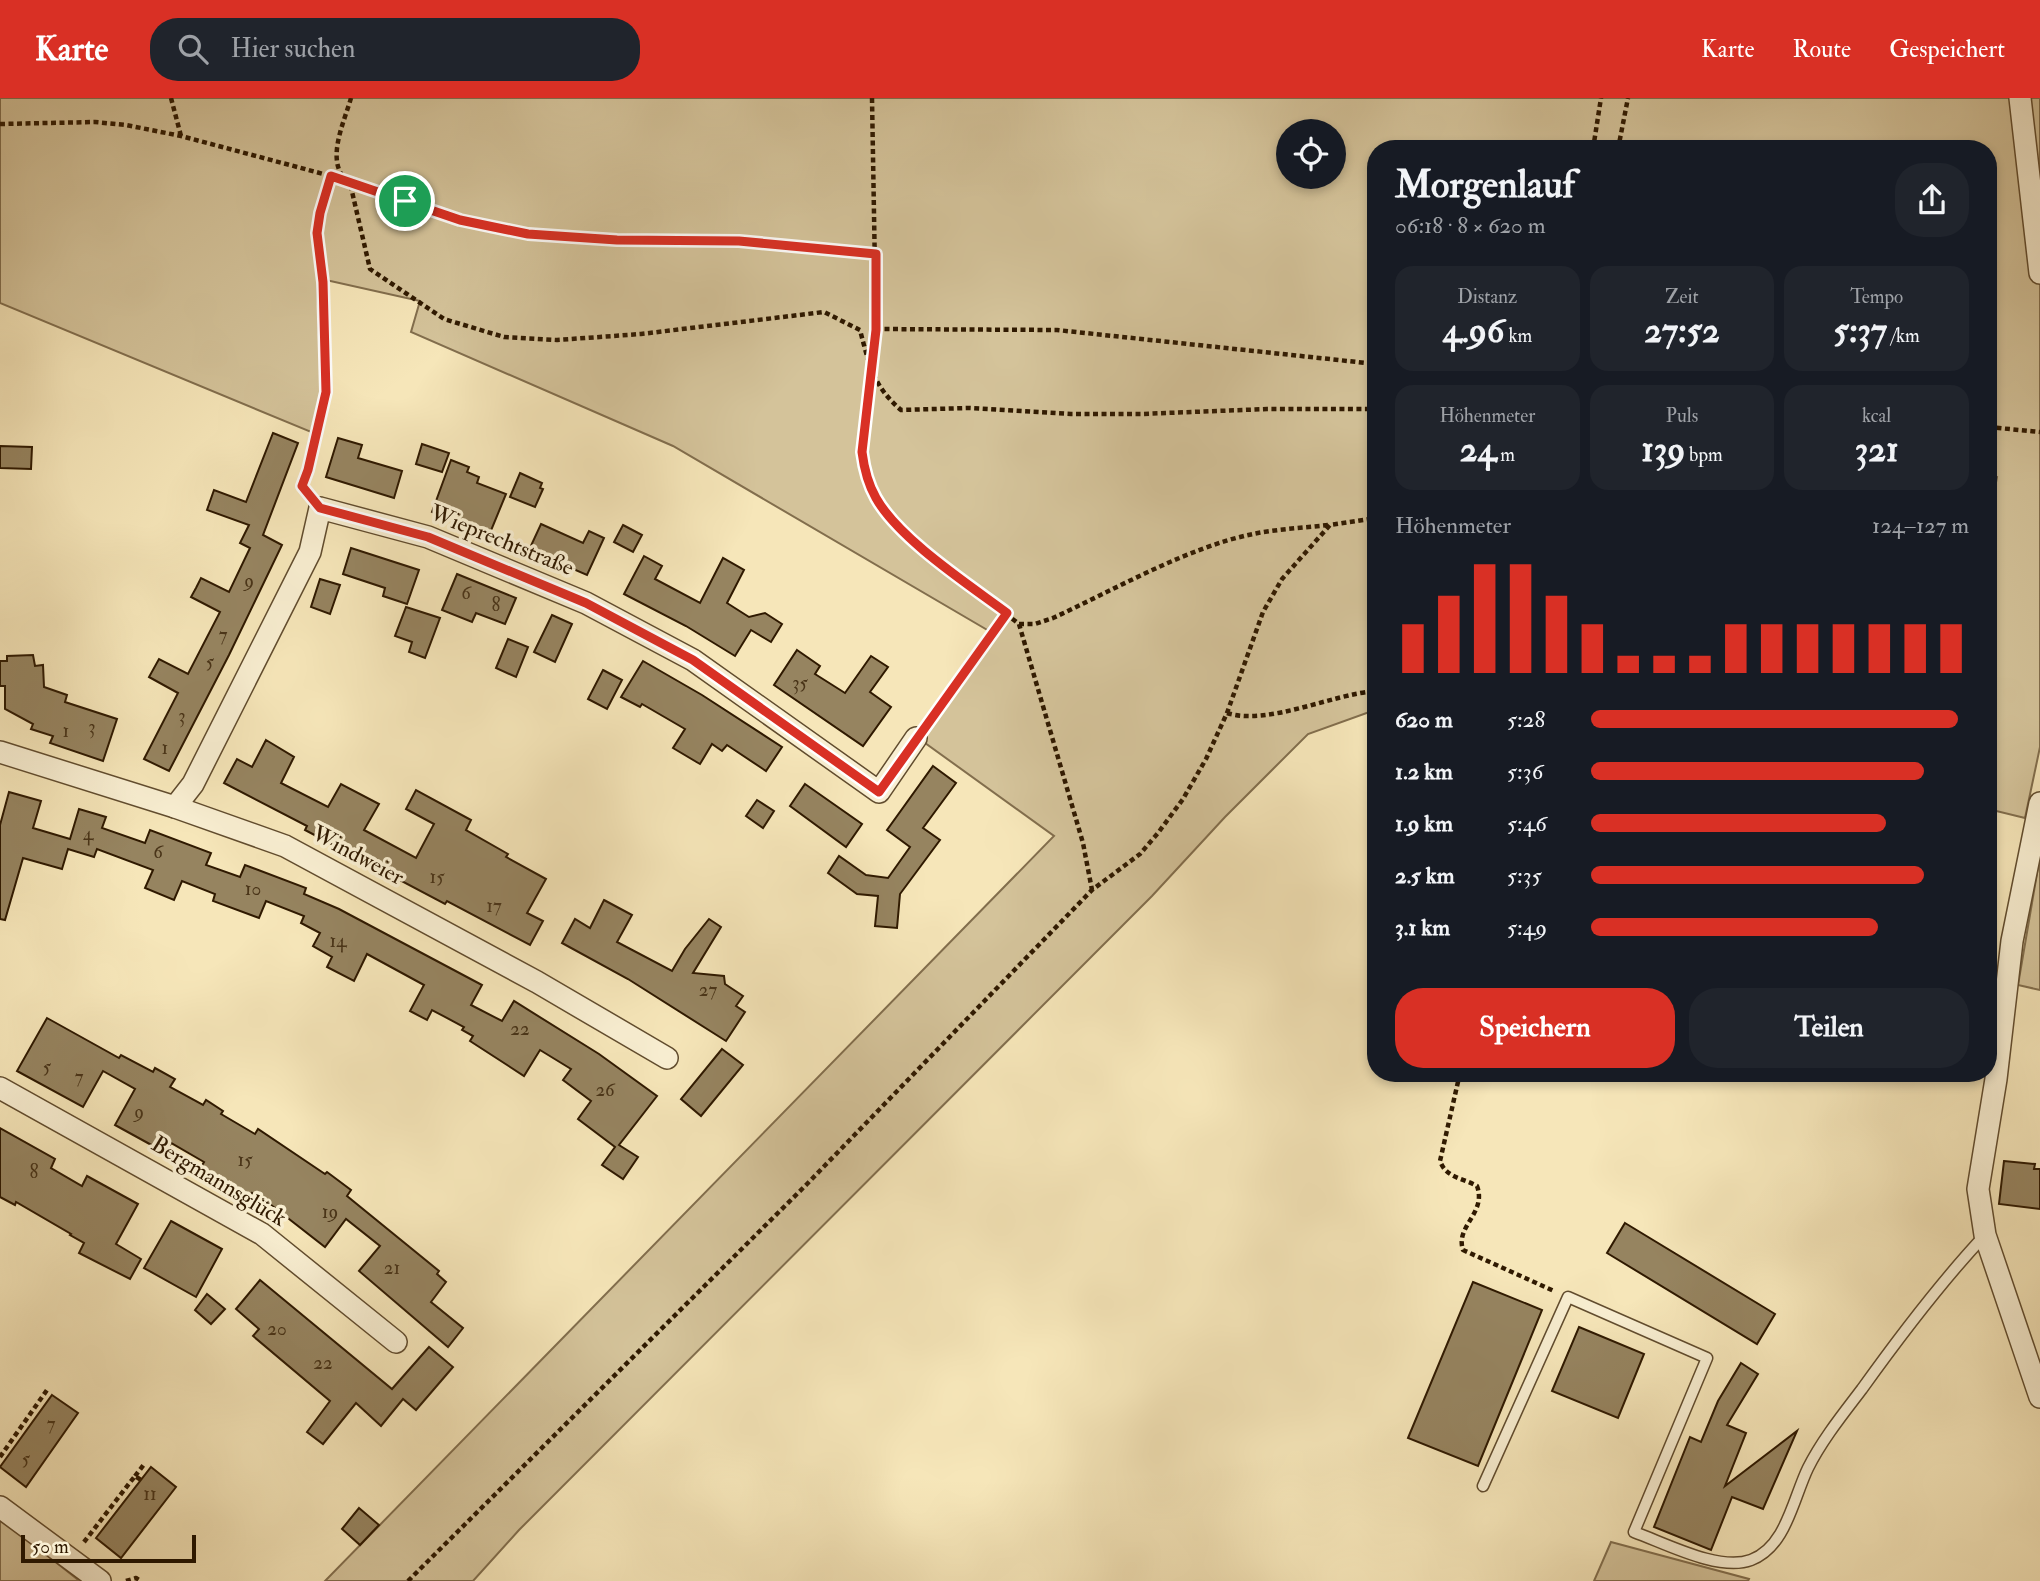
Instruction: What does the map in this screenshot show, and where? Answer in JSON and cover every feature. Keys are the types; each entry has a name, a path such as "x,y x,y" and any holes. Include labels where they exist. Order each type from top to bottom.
{"street":[{"path":"2020,98 2040,273"},
{"path":"175,807 193,784 310,552 320,508"},
{"name":"Wieprechtstraße","path":"320,508 428,537 586,603 693,660 879,792 916,738"},
{"name":"Windweier","path":"0,752 175,807 285,846 537,982 667,1058"},
{"path":"1997,1070 2012,941 2040,803"},
{"path":"1996,1082 1978,1189 1985,1236 2040,1397"},
{"name":"Bergmannsglück","path":"0,1088 262,1234 396,1342"},
{"path":"0,1507 100,1581"}],"lane":[{"path":"1483,1486 1568,1297 1707,1357 1634,1532 1721,1563 1751,1560 1775,1544 1809,1467 1829,1433 1958,1265 1985,1236"}],"path":[{"path":"172,98 181,136"},
{"path":"351,98 335,156 343,178 350,183 370,269 444,318 504,337 557,340 641,334 824,312 860,330 871,373 886,397 901,410 969,408 1071,414 1267,409 1367,410"},
{"path":"872,98 876,330 862,452 865,472 875,498 908,537 1018,624 1083,843 1093,890"},
{"path":"1594,140 1601,98"},
{"path":"1620,140 1628,98"},
{"path":"0,124 95,122 181,136 331,176 460,220 528,234 617,240 739,241 876,254"},
{"path":"320,508 302,486 326,392 323,282 317,233 331,176"},
{"path":"876,330 1057,330 1367,363"},
{"path":"1997,428 2040,432"},
{"path":"1018,624 1035,624 1053,618 1186,556 1228,541 1252,534 1367,519"},
{"path":"408,1581 807,1184 1093,890 1140,854 1183,799 1206,759 1227,713 1263,612 1282,579 1330,525"},
{"path":"916,738 1007,613"},
{"path":"1227,713 1237,716 1262,715 1367,693"},
{"path":"1458,1082 1440,1161 1443,1170 1477,1186 1480,1196 1479,1204 1462,1236 1463,1250 1568,1297"},
{"path":"0,1457 34,1415 47,1390"},
{"path":"71,1560 138,1478 145,1463"},
{"path":"126,1581 136,1578 141,1581"}],"shaded area":[{"path":"0,98 2040,98 2040,747 2025,818 1997,811 1997,140 1367,140 1367,713 1308,734 1225,817 1152,896 519,1530 473,1581 325,1581 1054,836 914,735 989,631 673,446 411,332 420,301 317,278 321,391 311,432 0,303"},
{"path":"2040,856 2040,990 2018,985"},
{"path":"0,1518 77,1579 79,1581 0,1581"},
{"path":"1611,1542 1749,1579 1594,1581"}],"building":[{"path":"273,433 298,443 263,535 282,545 169,771 144,759 178,693 149,677 159,659 188,674 220,612 191,597 201,578 229,592 250,548 240,543 249,525 207,510 214,490 246,502"},
{"path":"338,438 362,445 358,458 402,471 394,498 326,477"},
{"path":"422,444 449,453 442,472 416,464"},
{"path":"0,446 32,447 31,469 0,468"},
{"path":"451,460 469,467 467,472 479,477 477,483 506,494 490,533 432,512"},
{"path":"520,473 542,483 540,488 543,489 535,507 510,497"},
{"path":"541,524 583,543 589,531 604,538 587,575 529,550"},
{"path":"623,525 642,535 633,552 614,542"},
{"path":"351,548 419,570 407,604 383,596 385,588 343,574"},
{"path":"644,556 662,566 655,579 700,603 723,558 744,570 727,603 749,617 765,613 782,624 771,642 751,630 735,656 686,626 624,594"},
{"path":"457,574 516,598 505,624 476,613 472,622 442,610"},
{"path":"320,579 340,585 330,614 311,607"},
{"path":"406,607 440,618 425,658 409,652 412,642 395,636"},
{"path":"552,615 572,624 555,662 534,652"},
{"path":"508,639 528,647 516,677 496,668"},
{"path":"797,650 820,666 815,674 845,693 871,656 888,667 870,692 891,707 863,746 774,685"},
{"path":"33,655 35,666 43,665 44,687 67,695 65,702 117,719 103,761 50,743 53,736 31,729 33,724 5,709 5,686 0,686 0,661 7,661 7,656"},
{"path":"643,661 702,695 782,747 766,771 727,745 722,751 712,744 700,764 673,748 685,729 642,704 640,707 621,697"},
{"path":"603,670 622,680 607,709 588,699"},
{"path":"266,740 294,757 281,783 328,807 341,784 379,804 364,830 416,858 434,824 406,809 416,790 471,820 466,830 508,854 506,857 546,879 527,913 543,921 530,945 447,901 445,904 305,830 307,826 224,783 237,759 252,767"},
{"path":"933,766 956,783 923,828 940,840 900,894 897,928 875,926 878,896 857,894 828,873 839,856 866,875 888,878 910,847 887,830"},
{"path":"805,784 862,824 846,847 790,806"},
{"path":"9,792 41,801 33,828 70,839 79,809 106,817 102,828 145,843 150,830 211,853 206,865 240,877 245,865 306,888 304,894 339,909 482,985 471,1005 502,1021 514,1001 599,1054 657,1096 619,1145 638,1157 623,1179 602,1165 615,1147 578,1119 591,1101 563,1080 571,1069 540,1050 524,1076 470,1041 473,1036 462,1030 464,1027 432,1010 427,1020 410,1011 424,985 367,954 354,981 327,967 332,957 313,946 320,933 301,923 304,916 266,901 259,918 213,901 215,894 182,881 174,900 145,888 153,870 97,849 94,857 68,849 62,869 23,858 5,920 0,919 0,825"},
{"path":"757,800 774,811 763,828 746,816"},
{"path":"604,900 632,915 617,942 672,971 685,949 709,919 721,927 693,973 724,976 725,984 743,996 736,1006 745,1012 726,1041 628,979 562,943 575,919 590,928"},
{"path":"47,1018 119,1058 121,1055 153,1072 155,1068 175,1079 170,1087 203,1105 206,1100 223,1111 221,1114 255,1134 258,1129 325,1174 327,1172 351,1190 347,1196 439,1271 437,1274 446,1282 431,1302 463,1328 448,1347 359,1271 380,1246 346,1219 325,1247 257,1194 256,1196 252,1193 247,1200 199,1170 204,1162 171,1143 166,1153 115,1125 135,1089 103,1071 83,1107 17,1071"},
{"path":"722,1049 743,1065 701,1116 681,1099"},
{"path":"0,1128 55,1159 51,1168 82,1186 87,1176 138,1204 116,1244 141,1259 130,1279 79,1253 84,1243 71,1234 16,1202 15,1205 0,1197"},
{"path":"2004,1161 2035,1164 2034,1169 2040,1169 2040,1209 1999,1204"},
{"path":"171,1221 222,1249 196,1297 144,1268"},
{"path":"1625,1223 1775,1314 1757,1344 1607,1253"},
{"path":"260,1280 392,1389 429,1347 453,1367 416,1410 403,1399 381,1426 356,1403 323,1444 307,1432 330,1401 253,1336 259,1329 236,1309"},
{"path":"1473,1282 1542,1310 1478,1466 1408,1438"},
{"path":"207,1294 225,1309 211,1324 195,1310"},
{"path":"1579,1327 1644,1354 1618,1418 1552,1391"},
{"path":"1741,1363 1758,1374 1727,1425 1746,1433 1725,1486 1797,1431 1763,1509 1732,1497 1711,1550 1654,1527 1690,1437 1701,1442 1718,1401"},
{"path":"52,1395 78,1413 26,1487 0,1467"},
{"path":"151,1467 176,1487 121,1558 96,1538"},
{"path":"359,1508 379,1525 360,1545 342,1529"}],"route":[{"path":"331,176 405,201 460,220 528,234 617,240 739,241 876,254 876,330 862,452 865,472 875,498 908,537 1007,613 879,792 693,660 586,603 428,537 320,508 302,486 326,392 323,282 317,233 331,176"}]}
